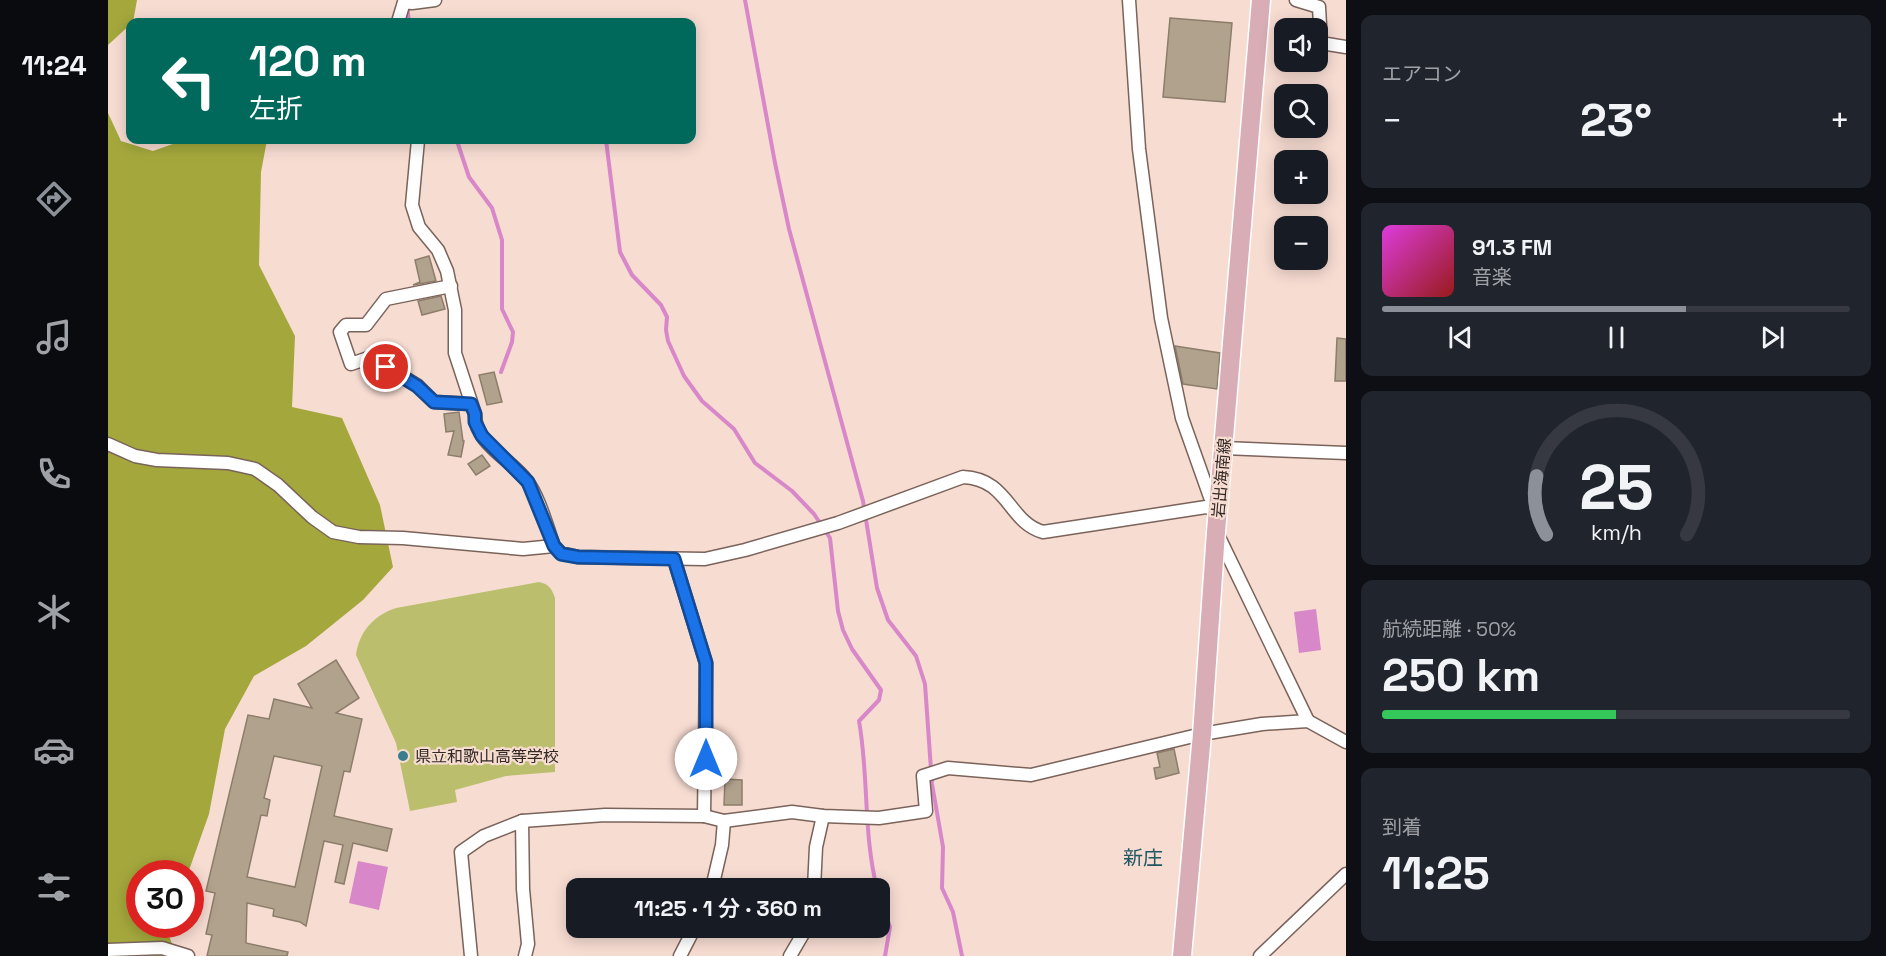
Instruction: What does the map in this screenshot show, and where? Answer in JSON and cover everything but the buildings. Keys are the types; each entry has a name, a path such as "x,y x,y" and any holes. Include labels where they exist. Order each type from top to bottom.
{"main road":[{"name":"岩出海南線","path":"1182,956 1261,0"}],"street":[{"path":"399,18 404,2 435,0"},
{"path":"1129,0 1139,148 1161,318 1182,418 1210,496 1218,511"},
{"path":"1296,0 1319,7 1321,43 1346,47"},
{"path":"418,144 412,205 419,226 438,250 451,286 455,310 455,353 475,414 475,422 482,436 528,482 554,546 561,554 578,557 705,559 838,523 963,477 977,478 996,488 1031,529 1043,532 1206,507 1218,511"},
{"path":"451,286 386,299 366,325 346,326 340,332 351,364 371,357 417,386 434,402 471,404"},
{"path":"108,444 135,456 157,460 228,463 255,469 278,485 312,517 333,532 359,537 403,538 523,549 554,546"},
{"path":"1224,448 1346,453"},
{"path":"1216,532 1308,721"},
{"path":"674,559 706,663 704,816"},
{"path":"471,956 461,852 484,836 522,822 605,815 704,816 724,821 792,812 823,816 879,818 926,811 923,776 948,768 1032,775 1202,734 1262,724 1308,721 1346,742"},
{"path":"814,878 816,847 823,816"},
{"path":"714,878 722,845 724,821"},
{"path":"522,822 523,889 528,944 525,956"},
{"path":"1260,956 1346,874"},
{"path":"680,956 689,938"},
{"path":"790,956 801,938"},
{"path":"108,951 162,948 188,956"}],"green space":[{"path":"539,582 550,587 555,598 555,772 506,776 455,790 457,802 410,811 396,743 356,655 360,639 374,620 396,608"}],"shaded area":[{"path":"108,0 137,0 134,18 126,18 126,28 108,45"},
{"path":"108,113 121,141 153,151 173,144 266,144 261,172 259,265 295,336 292,407 342,418 380,505 393,567 363,600 306,646 254,676 225,729 209,814 193,860 126,860 126,938 170,938 177,956 108,956"},
{"path":"1316,609 1321,650 1299,653 1294,612"},
{"path":"358,861 388,867 379,910 349,903"}],"waterway":[{"path":"745,0 789,229 863,501 877,588 888,620 916,656 925,684 932,784 943,847 942,888 953,912 962,956"},
{"path":"407,5 409,18"},
{"path":"458,144 469,177 492,208 502,240 502,309 513,332 512,342 501,372"},
{"path":"606,144 620,252 632,275 661,305 667,317 668,341 684,376 702,401 734,429 755,463 792,491 814,514 830,538 838,611 843,630 852,649 881,690 879,700 859,721 870,847 875,878"},
{"path":"885,956 888,938"}],"place":[{"name":"県立和歌山高等学校","path":"403,756"}],"district":[{"name":"新庄","path":"1143,858"}],"route":[{"path":"386,367 417,386 434,402 471,404 475,422 482,436 528,482 554,546 561,554 578,557 674,559 706,663 706,759"}]}
